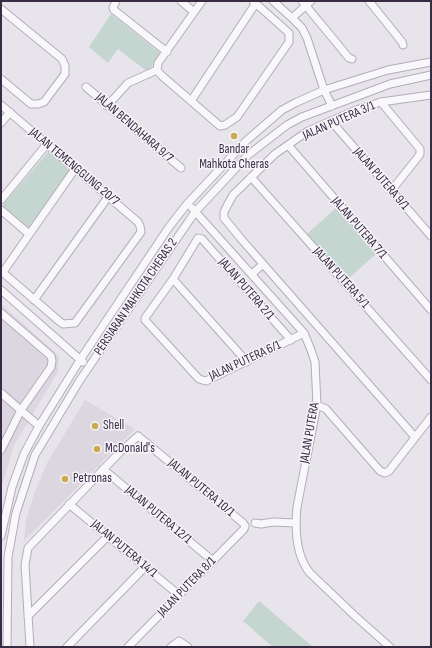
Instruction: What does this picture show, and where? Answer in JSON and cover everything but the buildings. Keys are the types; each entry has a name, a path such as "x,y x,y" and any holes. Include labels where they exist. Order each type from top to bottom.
{"street":[{"path":"181,1 194,12"},
{"path":"191,101 255,2 289,33 289,42 237,117 225,126 220,126 191,101 161,75 158,70 158,64 202,1"},
{"path":"273,1 302,28 307,38 324,90 332,106"},
{"path":"369,1 403,45"},
{"path":"114,2 114,10 167,52"},
{"path":"291,17 307,3 349,58 352,59"},
{"path":"1,9 62,59 65,66 65,74 44,102 38,104 31,104 1,80"},
{"name":"PERSIARAN MAHKOTA CHERAS 2","path":"1,536 12,487 24,454 39,426 80,360 169,227 246,140 282,110 295,102 324,90 388,70 431,62"},
{"path":"108,106 128,83 158,70"},
{"name":"PERSIARAN MAHKOTA CHERAS 2","path":"7,647 8,558 17,508 35,455 88,367 195,212 248,155 287,125 302,116 390,84 431,75"},
{"name":"JALAN BENDAHARA 9/7","path":"86,87 181,168"},
{"name":"JALAN PUTERA 3/1","path":"415,437 263,264 224,218 224,212 233,195 251,177 275,154 308,131 356,110 381,102 431,95"},
{"path":"381,102 420,149 420,154 418,157 391,191"},
{"name":"JALAN TEMENGGUNG 20/7","path":"1,105 138,222 140,226 140,232 74,324 63,324 34,300"},
{"path":"1,123 10,112"},
{"name":"JALAN PUTERA 9/1","path":"331,122 431,236"},
{"path":"1,200 47,144"},
{"name":"JALAN PUTERA 7/1","path":"288,145 431,310"},
{"path":"75,169 2,271 34,300 108,197"},
{"name":"JALAN PUTERA 5/1","path":"251,177 431,380"},
{"name":"JALAN PUTERA","path":"188,204 304,333 312,350 315,362 317,405 296,507 295,523 301,553 307,569 340,603 390,647"},
{"path":"1,210 29,234"},
{"name":"JALAN PUTERA 6/1","path":"202,239 198,238 173,279 145,318 145,320 199,379 206,381 209,380 304,333"},
{"name":"JALAN PUTERA 2/1","path":"202,239 291,340"},
{"path":"252,274 263,264"},
{"path":"173,279 247,362"},
{"path":"1,290 88,367"},
{"path":"1,313 51,356 52,361 51,367 21,410 1,450"},
{"path":"1,393 39,426"},
{"path":"317,405 326,409 380,471 385,473 389,471 431,417"},
{"name":"JALAN PUTERA 10/1","path":"103,469 133,438 138,436 245,526"},
{"path":"30,647 25,565 28,548 103,469"},
{"name":"JALAN PUTERA 12/1","path":"103,469 213,561"},
{"name":"JALAN PUTERA 14/1","path":"69,504 179,595"},
{"path":"245,526 255,523 295,523"},
{"name":"JALAN PUTERA 8/1","path":"128,647 244,529 245,526"},
{"path":"28,616 108,536"},
{"path":"67,647 145,567"},
{"path":"171,647 179,641 188,647"}],"shaded area":[{"path":"111,14 160,53 148,72 118,49 108,63 89,47"},
{"path":"49,151 71,169 29,228 2,206"},
{"path":"336,208 376,254 347,280 307,234"},
{"path":"1,304 59,356 58,372 14,445 1,489"},
{"path":"85,400 135,429 24,541 26,520 34,494 47,463"},
{"path":"259,601 312,646 273,647 243,621"}],"place":[{"name":"Bandar Mahkota Cheras","path":"234,136"},
{"name":"Shell","path":"95,426"},
{"name":"McDonald's","path":"97,449"},
{"name":"Petronas","path":"65,479"}]}
